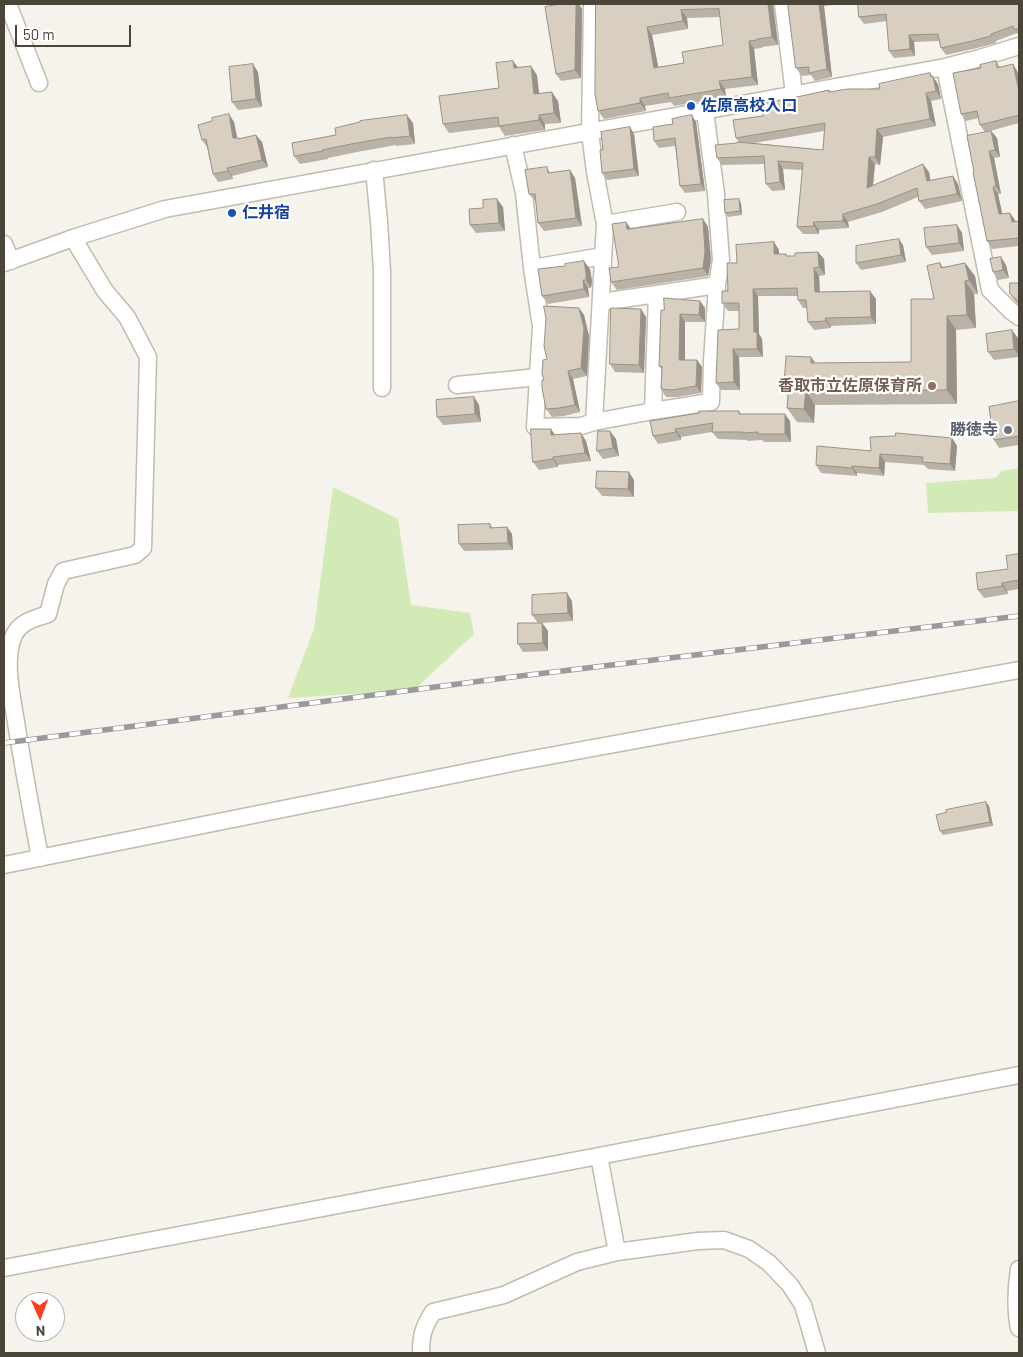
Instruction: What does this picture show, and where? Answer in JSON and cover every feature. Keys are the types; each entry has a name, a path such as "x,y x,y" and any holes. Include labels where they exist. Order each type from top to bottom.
{"street":[{"path":"8,4 39,83"},
{"path":"592,4 590,132 595,172 605,224 594,422"},
{"path":"783,4 794,94"},
{"path":"4,244 7,262 73,238 165,209 945,67 1019,46"},
{"path":"945,67 990,290 1019,318"},
{"path":"513,145 524,192 540,326 535,427 581,426 653,411 711,402 717,284 721,260 716,194 705,110"},
{"path":"374,170 382,272 382,388"},
{"path":"605,224 677,212"},
{"path":"40,858 9,678 9,657 13,636 21,624 48,614 56,584 63,571 136,555 142,548 148,357 127,317 105,291 73,238"},
{"path":"532,268 603,256"},
{"path":"601,302 717,284"},
{"path":"653,411 658,294"},
{"path":"457,385 538,377"},
{"path":"4,865 522,761 1019,670"},
{"path":"4,1268 1019,1075"},
{"path":"599,1156 617,1252"},
{"path":"421,1353 424,1326 433,1312 504,1295 577,1262 617,1252 724,1240 749,1249 769,1263 790,1285 803,1306 817,1353"},
{"path":"1019,1269 1016,1301 1019,1328"}],"green space":[{"path":"1019,468 1019,511 928,513 926,483 995,478 1002,471"},
{"path":"333,487 398,519 411,605 470,613 474,634 414,690 288,698 314,629"}],"building":[{"path":"560,4 576,4 575,70 556,74 545,7"},
{"path":"596,4 768,4 772,37 749,41 752,77 719,81 721,89 669,98 668,93 640,98 640,103 598,111 595,94","holes":["719,9 723,45 682,52 684,63 654,68 647,27 683,21 681,10"]},
{"path":"788,4 819,4 827,69 809,73 809,67 796,68"},
{"path":"858,4 1019,4 1019,29 1014,29 1013,26 991,34 991,36 941,48 938,34 909,35 910,49 889,51 886,14 859,17"},
{"path":"513,61 514,68 531,66 534,94 552,92 554,113 539,115 539,120 499,126 498,117 443,124 439,96 499,88 496,63"},
{"path":"996,61 997,68 1013,64 1019,91 1019,115 980,125 977,111 961,114 953,73 981,68 980,65"},
{"path":"253,64 256,99 232,102 229,67"},
{"path":"930,73 931,77 933,76 936,91 926,93 930,119 877,129 875,157 869,157 867,188 923,164 927,181 953,176 957,194 919,201 917,188 877,204 843,214 843,221 813,222 814,226 797,227 803,163 778,161 780,182 766,184 764,156 717,158 715,145 737,142 823,150 825,123 736,138 733,120 763,116 761,104 829,90 829,92 848,89 880,89 879,84"},
{"path":"229,114 233,138 238,139 256,135 262,160 227,168 228,171 213,174 206,139 202,140 198,125 212,121 212,118"},
{"path":"407,115 410,136 391,137 294,156 292,143 336,135 335,128 360,121"},
{"path":"692,115 701,184 680,186 675,138 654,141 653,127 673,124 672,119"},
{"path":"630,127 634,169 602,173 600,150 603,150 601,132"},
{"path":"991,131 995,150 989,151 996,186 993,187 999,214 1010,213 1012,222 1019,221 1019,238 987,241 967,136"},
{"path":"547,167 548,173 570,170 576,218 538,223 535,194 529,194 525,170"},
{"path":"497,199 499,223 470,225 469,209 483,208 483,200"},
{"path":"739,199 740,211 725,213 724,200"},
{"path":"703,219 705,252 703,268 611,282 609,268 619,267 612,224 626,222 627,229"},
{"path":"957,225 959,243 926,247 924,228"},
{"path":"899,239 901,255 856,263 856,246"},
{"path":"774,242 774,254 795,256 795,253 818,252 819,267 814,268 815,292 870,291 871,317 825,318 826,321 808,322 806,300 798,300 797,288 753,289 754,332 757,332 757,349 733,349 734,382 716,383 718,330 739,329 739,303 722,303 722,291 728,291 727,263 737,263 736,245"},
{"path":"1001,257 1003,270 993,272 990,259"},
{"path":"584,261 586,280 583,280 584,289 542,296 538,269 565,266 565,264"},
{"path":"940,263 941,268 965,263 969,280 965,281 967,315 947,316 947,390 806,391 804,409 787,408 789,384 784,384 786,356 811,357 811,363 911,362 911,299 934,299 927,266"},
{"path":"1010,283 1019,283 1019,302 1010,294"},
{"path":"664,298 700,301 699,315 680,314 679,360 697,360 696,386 672,390 661,389 662,366 659,366 661,310 664,310"},
{"path":"544,306 579,308 584,328 581,368 568,371 575,405 546,409 542,388 542,380 544,380 542,374 543,360 547,359 544,346 546,319"},
{"path":"611,308 641,309 639,365 610,364"},
{"path":"1012,330 1014,349 988,352 986,334"},
{"path":"474,397 475,414 437,417 436,400"},
{"name":"勝徳寺","path":"1019,401 1019,436 994,440 989,407"},
{"path":"699,411 739,411 739,414 785,414 785,434 712,432 713,423 675,429 676,432 653,436 650,421 699,413"},
{"path":"531,429 551,429 551,435 581,433 585,453 553,457 553,459 533,462"},
{"path":"598,431 610,431 613,448 597,451"},
{"path":"896,433 952,438 950,464 922,462 923,457 880,454 879,468 816,465 817,446 871,451 870,437 895,436"},
{"path":"597,471 629,472 628,489 596,488"},
{"path":"490,524 490,528 507,527 508,543 459,544 458,525"},
{"path":"1019,554 1019,580 1002,583 1002,586 978,590 976,573 1008,569 1006,556"},
{"path":"567,593 568,613 532,615 532,595"},
{"path":"518,623 542,623 543,643 518,644"},
{"path":"986,802 990,822 940,831 936,815 947,812 946,810"}],"railway":[{"path":"4,743 512,677 1019,616"}],"place":[{"name":"佐原高校入口","path":"691,106"},
{"name":"仁井宿","path":"232,213"},
{"name":"香取市立佐原保育所","path":"932,386"},
{"name":"勝徳寺","path":"1008,430"}]}
